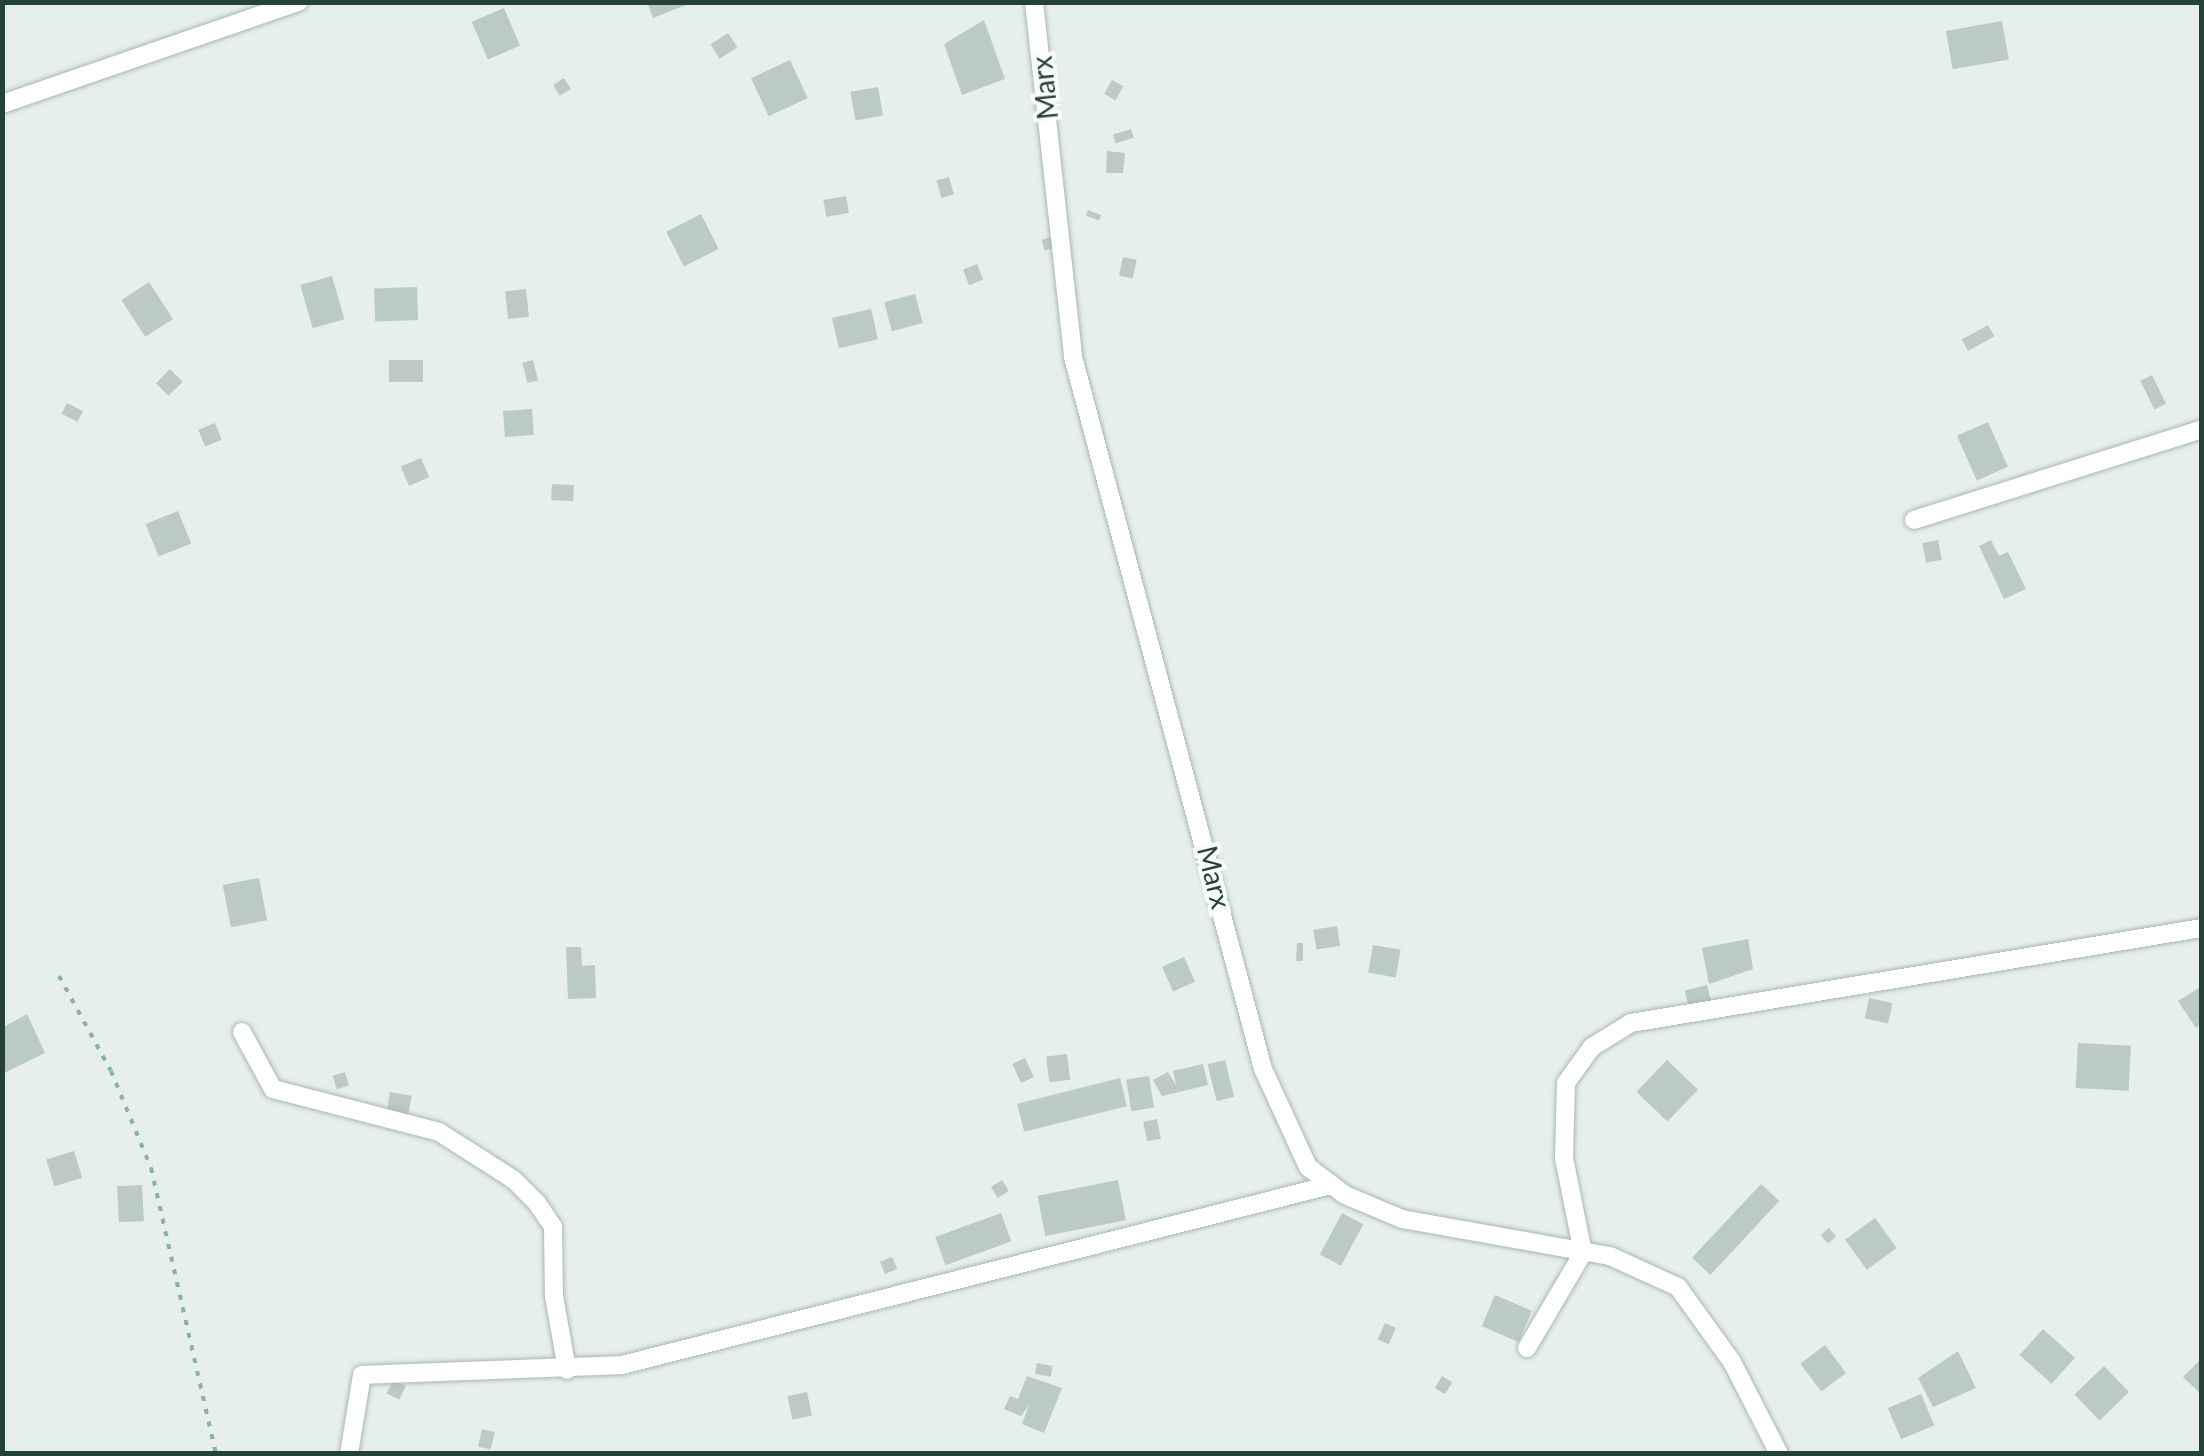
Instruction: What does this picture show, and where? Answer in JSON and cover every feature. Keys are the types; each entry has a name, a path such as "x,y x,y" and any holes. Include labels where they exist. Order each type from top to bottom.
{"street":[{"path":"2,104 299,2"},
{"name":"Marx","path":"1034,2 1073,358 1263,1069 1308,1167 1331,1185 1402,1219 1610,1256 1678,1286 1732,1362 1779,1454"},
{"path":"1914,520 2202,429"},
{"path":"1526,1348 1583,1253 1564,1158 1566,1082 1592,1047 1631,1023 2202,928"},
{"path":"242,1032 274,1088 439,1132 514,1180 537,1203 553,1228 554,1296 567,1370"},
{"path":"349,1454 362,1376 622,1366 878,1304 1331,1185"}],"path":[{"path":"59,976 111,1071 152,1168 216,1454"}],"building":[{"path":"647,2 691,2 691,3 653,18"},
{"path":"504,8 520,46 488,59 472,22"},
{"path":"984,20 1005,79 962,95 944,44"},
{"path":"2002,21 2009,59 1953,69 1946,31"},
{"path":"728,33 737,47 720,59 710,44"},
{"path":"790,60 808,98 769,116 751,78"},
{"path":"564,78 571,89 560,96 553,85"},
{"path":"1112,80 1123,86 1116,100 1104,94"},
{"path":"878,87 883,116 855,120 850,92"},
{"path":"1131,129 1134,138 1116,143 1113,135"},
{"path":"1107,151 1125,153 1123,173 1106,173"},
{"path":"949,177 954,194 941,198 937,181"},
{"path":"846,196 849,213 826,217 823,200"},
{"path":"1088,210 1101,215 1099,221 1086,216"},
{"path":"701,214 719,249 684,266 666,232"},
{"path":"1059,235 1062,246 1044,250 1042,240"},
{"path":"1123,257 1137,260 1133,278 1119,276"},
{"path":"977,264 983,280 969,285 963,269"},
{"path":"332,276 344,319 313,328 300,285"},
{"path":"149,282 173,319 145,337 121,300"},
{"path":"417,287 418,320 375,321 374,289"},
{"path":"526,289 529,317 508,319 505,291"},
{"path":"915,294 923,323 892,331 884,302"},
{"path":"871,309 878,339 839,348 832,318"},
{"path":"1988,325 1994,336 1968,351 1962,340"},
{"path":"389,360 423,360 423,382 389,382"},
{"path":"533,360 538,380 527,383 522,363"},
{"path":"170,369 183,382 169,396 156,383"},
{"path":"2152,375 2166,404 2154,409 2140,381"},
{"path":"67,403 83,411 78,422 62,414"},
{"path":"532,409 534,435 505,437 503,411"},
{"path":"1988,422 2008,467 1977,481 1957,436"},
{"path":"215,423 222,440 205,446 198,430"},
{"path":"421,458 429,477 409,486 401,467"},
{"path":"552,484 574,485 573,501 551,500"},
{"path":"178,511 191,543 159,557 146,524"},
{"path":"1938,540 1942,560 1926,563 1922,543"},
{"path":"1991,540 1999,556 2008,552 2026,589 2004,599 1979,546"},
{"path":"259,878 267,920 231,927 223,885"},
{"path":"1337,926 1340,946 1316,950 1313,930"},
{"path":"1748,939 1753,969 1709,984 1702,948"},
{"path":"1297,943 1303,943 1303,961 1296,961"},
{"path":"1373,945 1401,950 1396,977 1368,973"},
{"path":"566,947 581,947 582,966 595,965 596,998 568,999"},
{"path":"1184,957 1195,982 1173,991 1162,967"},
{"path":"1707,985 1711,1001 1689,1006 1685,991"},
{"path":"2202,986 2202,1024 2196,1028 2178,1001"},
{"path":"1869,998 1892,1003 1888,1024 1865,1019"},
{"path":"27,1014 45,1053 2,1074 2,1028"},
{"path":"2078,1043 2131,1046 2129,1091 2076,1088"},
{"path":"1067,1054 1070,1080 1049,1082 1046,1057"},
{"path":"1025,1058 1034,1077 1021,1083 1012,1064"},
{"path":"1225,1060 1234,1097 1217,1101 1208,1064"},
{"path":"1667,1060 1698,1090 1667,1122 1636,1092"},
{"path":"1203,1064 1208,1085 1162,1096 1153,1080 1168,1072 1176,1085 1173,1071"},
{"path":"345,1072 349,1085 337,1089 333,1076"},
{"path":"1149,1076 1154,1108 1131,1111 1126,1080"},
{"path":"1120,1078 1127,1106 1024,1132 1017,1104"},
{"path":"390,1092 412,1096 408,1117 386,1114"},
{"path":"1157,1119 1161,1139 1147,1141 1143,1122"},
{"path":"74,1151 82,1178 54,1186 46,1159"},
{"path":"1002,1180 1009,1191 998,1198 991,1187"},
{"path":"1118,1180 1126,1220 1045,1236 1038,1196"},
{"path":"1761,1184 1779,1201 1710,1275 1692,1258"},
{"path":"142,1185 144,1221 119,1222 117,1186"},
{"path":"1001,1213 1011,1241 945,1265 935,1237"},
{"path":"1342,1213 1363,1224 1341,1266 1320,1254"},
{"path":"1875,1218 1897,1248 1867,1270 1845,1240"},
{"path":"1829,1228 1836,1236 1828,1244 1821,1235"},
{"path":"892,1257 897,1269 885,1274 880,1262"},
{"path":"1495,1295 1532,1311 1519,1342 1482,1326"},
{"path":"1385,1323 1396,1328 1389,1344 1378,1339"},
{"path":"2043,1329 2075,1358 2052,1384 2020,1355"},
{"path":"1825,1345 1846,1373 1821,1392 1800,1364"},
{"path":"1958,1351 1976,1388 1933,1407 1918,1378"},
{"path":"2202,1358 2202,1395 2183,1377"},
{"path":"1037,1363 1053,1366 1051,1377 1035,1374"},
{"path":"2104,1366 2129,1392 2100,1420 2075,1394"},
{"path":"1027,1376 1062,1388 1044,1433 1022,1424 1029,1405 1021,1416 1004,1409 1010,1396 1018,1399"},
{"path":"1442,1376 1452,1382 1445,1394 1435,1388"},
{"path":"393,1380 406,1386 399,1400 387,1394"},
{"path":"807,1392 812,1415 792,1420 787,1396"},
{"path":"1921,1394 1934,1425 1901,1439 1888,1408"},
{"path":"482,1429 495,1432 491,1449 478,1447"}]}
